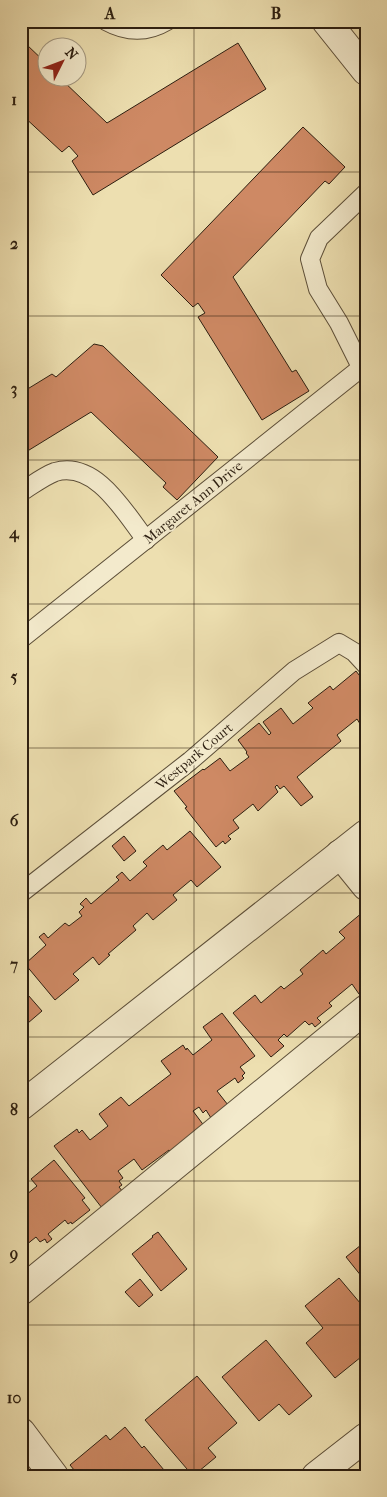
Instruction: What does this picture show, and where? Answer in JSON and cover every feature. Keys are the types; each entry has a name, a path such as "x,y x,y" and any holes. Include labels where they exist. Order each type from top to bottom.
{"street":[{"path":"326,21 366,71"},
{"path":"21,1106 366,834"},
{"path":"340,854 366,886"},
{"path":"21,1291 366,1009"},
{"path":"21,1432 54,1476"},
{"path":"316,1476 366,1437"}],"lane":[{"path":"106,21 128,30 155,28 167,21"},
{"path":"363,366 318,289 310,259 318,238 366,193"},
{"name":"Margaret Ann Drive","path":"21,640 363,366"},
{"path":"21,492 54,472 74,470 92,478 107,491 146,540"},
{"name":"Westpark Court","path":"21,893 190,761 294,671 338,642 354,652 366,665"}],"building":[{"path":"21,34 29,41 26,44 38,55 38,88 70,88 107,123 238,43 266,89 93,195 72,161 78,156 69,146 62,152 21,114"},
{"path":"303,127 345,167 329,184 325,181 233,277 292,372 296,370 309,391 262,420 198,317 205,313 198,303 193,307 161,275"},
{"path":"94,344 103,346 218,457 177,500 163,487 166,483 91,412 21,455 21,393 52,374 56,377"},
{"path":"356,671 366,684 366,725 362,727 357,719 337,735 341,741 297,777 313,797 301,806 284,786 280,789 277,785 275,787 278,792 258,811 253,804 233,820 239,828 228,836 231,839 225,844 223,841 216,847 174,791 220,758 230,771 249,757 238,740 259,723 269,735 271,733 263,722 281,708 293,724 313,708 308,703 330,686 333,690"},
{"path":"190,831 221,867 197,887 191,880 173,895 177,900 153,920 147,913 133,926 136,930 108,954 110,955 99,965 93,957 73,974 79,980 55,1000 25,964 46,945 39,937 44,933 48,938 65,923 69,926 82,916 79,912 84,907 80,904 86,898 91,904 119,880 116,877 122,872 130,881 147,866 143,862 163,845 167,850"},
{"path":"124,836 136,851 124,861 112,846"},
{"path":"363,912 366,915 366,989 359,994 352,984 329,1003 332,1006 317,1018 321,1022 315,1027 312,1023 309,1025 305,1021 287,1037 284,1034 278,1040 284,1046 271,1057 233,1013 255,995 261,1003 281,986 284,989 303,974 300,970 323,950 326,954 345,938 339,932"},
{"path":"21,987 42,1011 21,1029"},
{"path":"222,1013 255,1056 240,1067 245,1073 242,1076 244,1078 238,1083 235,1078 217,1091 228,1105 211,1118 206,1110 203,1113 199,1107 193,1111 205,1127 142,1170 134,1159 118,1171 123,1178 119,1181 122,1185 119,1187 123,1192 102,1208 54,1146 77,1129 79,1133 82,1130 90,1140 108,1126 99,1114 121,1097 129,1106 171,1074 161,1061 183,1045 193,1055 212,1040 203,1027"},
{"path":"54,1160 85,1198 82,1200 90,1210 72,1224 71,1222 68,1224 65,1220 48,1234 52,1239 47,1243 45,1239 40,1242 36,1237 26,1245 29,1248 21,1254 21,1199 37,1186 31,1179"},
{"path":"158,1232 187,1269 161,1291 132,1254"},
{"path":"366,1241 366,1282 346,1257"},
{"path":"21,1254 28,1262 21,1268"},
{"path":"339,1278 366,1310 366,1353 335,1378 306,1343 323,1328 305,1306"},
{"path":"140,1279 153,1295 139,1307 125,1292"},
{"path":"266,1340 312,1396 289,1415 279,1404 259,1421 222,1377"},
{"path":"197,1376 237,1423 208,1448 216,1457 193,1476 145,1420"},
{"path":"125,1427 169,1476 79,1476 70,1465 106,1435 110,1440"}]}
